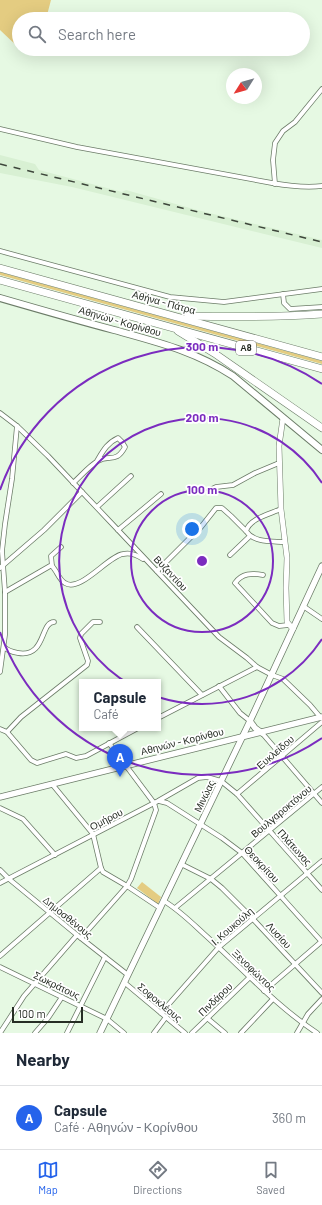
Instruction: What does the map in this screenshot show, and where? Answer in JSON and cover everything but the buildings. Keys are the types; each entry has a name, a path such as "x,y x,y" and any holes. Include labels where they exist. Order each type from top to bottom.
{"highway":[{"name":"Αθήνα - Πάτρα","path":"0,268 322,356"},
{"name":"Α8","path":"0,280 322,369"},
{"path":"178,317 287,317 322,314"},
{"path":"170,327 214,352 322,428"}],"main road":[{"name":"Αθηνών - Κορίνθου","path":"0,298 161,343 200,357 233,376 322,450"},
{"name":"Μινώας","path":"100,1033 222,781 272,675 291,627 304,606 322,566"},
{"name":"Αθηνών - Κορίνθου","path":"0,797 243,736 322,719"},
{"path":"250,721 255,728 262,733"}],"street":[{"path":"275,184 273,160 275,143 283,131 295,122 322,89"},
{"path":"0,129 77,147 275,184 299,187 322,186"},
{"path":"0,251 170,297 224,302 322,289"},
{"path":"283,294 284,302 290,309 322,307"},
{"name":"Βυζαντίου","path":"0,413 17,426 82,492 219,637 247,658 256,667 283,679 322,719"},
{"path":"283,418 279,441 279,463 281,509 287,558 287,622 291,627"},
{"path":"0,672 4,647 6,592 2,566 2,551 12,479 17,426"},
{"path":"73,483 97,461 105,448 114,440 118,438 125,446 121,454 116,457 97,461"},
{"path":"212,489 216,487 233,485 255,473 279,463"},
{"path":"96,507 131,476"},
{"path":"2,566 44,530 82,492"},
{"path":"118,530 161,494"},
{"path":"157,571 201,526 216,508 222,508 232,516 250,536 259,540 284,542"},
{"path":"246,531 248,526 254,521 281,509"},
{"path":"0,521 5,524"},
{"path":"230,555 250,536"},
{"path":"61,547 51,556 52,566 64,583 71,586 83,580 121,554 130,553 137,555 151,565"},
{"path":"6,592 47,567 52,566"},
{"path":"263,575 253,573 247,574 235,583 272,623 279,626 291,627"},
{"path":"304,606 322,619"},
{"path":"0,620 4,624"},
{"path":"4,647 12,652 24,654 30,652 42,639 48,624 50,622 54,622"},
{"path":"7,732 21,717 87,665 88,660 80,638 81,634 94,622 100,622"},
{"path":"137,627 202,695"},
{"path":"161,716 256,667"},
{"path":"219,686 240,712 250,721"},
{"name":"Ευκλείδου","path":"237,794 282,757 322,719"},
{"path":"0,728 7,732 31,760 37,763 66,754 76,758 86,756 132,731"},
{"path":"262,733 322,803"},
{"path":"0,1033 20,1001 34,983 127,886 131,879 156,810 156,802 109,743"},
{"name":"Ομήρου","path":"0,883 156,802 198,778 207,777 222,781"},
{"name":"Πλάτωνος","path":"222,781 237,794 322,890"},
{"path":"52,784 93,834 101,868 105,873 160,908"},
{"name":"Βουλγαροκτόνου","path":"175,908 322,787"},
{"name":"Θεοκρίτου","path":"156,802 167,803 201,824 242,853 322,941"},
{"path":"0,808 23,819 55,855"},
{"name":"Ι. Κουκούλη","path":"161,1013 219,947 322,861"},
{"name":"Λυσίου","path":"181,864 211,879 222,888 322,993"},
{"path":"0,956 101,868"},
{"name":"Δημοσθένους","path":"0,870 79,937 128,975"},
{"name":"Ξενοφώντος","path":"164,901 175,908 219,947 273,999 302,1023 317,1033"},
{"path":"264,991 322,941"},
{"path":"67,1033 105,957"},
{"name":"Σωκράτους","path":"0,967 107,1019 124,1033"},
{"name":"Πινδάρου","path":"192,1033 250,977"},
{"name":"Σοφοκλέους","path":"125,983 185,1033"},
{"path":"35,1033 48,1018 62,997"},
{"path":"241,1033 273,999"},
{"path":"297,1033 308,1014 322,999"},
{"path":"154,1033 166,1017"},
{"path":"207,1018 225,1033"}],"shaded area":[{"path":"0,0 51,0 48,12 12,12 12,41 0,30"},
{"path":"0,155 35,164 39,170 122,192 126,190 197,210 322,240 322,248 72,187 0,173"},
{"path":"0,272 322,361 322,364 0,275"},
{"path":"142,882 161,897 158,904 137,888"}],"railway":[{"path":"0,164 322,242"}],"place":[{"name":"Capsule","path":"120,777"}]}
